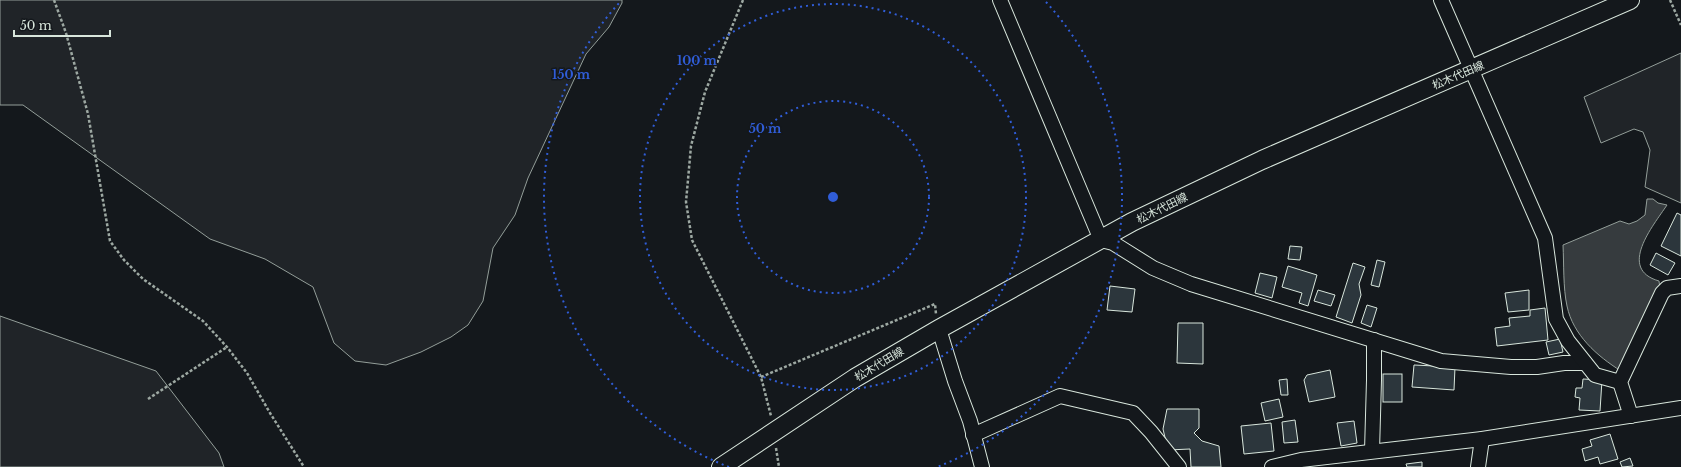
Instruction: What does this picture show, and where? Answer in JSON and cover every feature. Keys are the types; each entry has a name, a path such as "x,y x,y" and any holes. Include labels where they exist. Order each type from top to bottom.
{"main road":[{"name":"松木代田線","path":"722,467 855,378 939,329 1132,222 1262,160 1630,0"}],"street":[{"path":"1000,0 1101,240 1113,243 1153,268 1191,284 1441,361 1511,367 1537,367 1564,363 1585,363"},
{"path":"1441,0 1546,238 1556,319 1568,341 1595,375 1620,382"},
{"path":"1631,416 1620,382 1662,294 1667,288 1681,286"},
{"path":"939,329 974,435 982,467"},
{"path":"1372,451 1374,340"},
{"path":"974,435 1060,396 1133,413 1151,432 1178,467"},
{"path":"1272,467 1301,460 1482,439 1681,408"},
{"path":"1478,467 1482,439"}],"path":[{"path":"54,0 66,33 88,114 110,241 124,260 143,279 203,321 227,347 247,373 304,467"},
{"path":"744,0 705,92 691,146 686,202 692,240 761,377 774,431"},
{"path":"1670,0 1681,25"},
{"path":"761,377 935,304"},
{"path":"148,399 227,347"}],"shaded area":[{"path":"0,0 622,0 622,3 609,27 586,54 528,178 515,215 493,248 483,301 468,325 451,337 421,352 386,365 355,361 334,343 313,287 265,259 210,239 23,105 0,105"},
{"path":"1681,53 1681,203 1645,187 1650,150 1643,132 1634,129 1601,143 1584,97"},
{"path":"1647,199 1653,199 1658,203 1667,205 1647,235 1639,257 1641,267 1647,275 1659,281 1660,289 1621,371 1603,359 1587,344 1570,317 1565,292 1563,245 1620,221 1629,224 1637,221 1645,215"},
{"path":"0,316 156,371 219,453 224,467 0,467"}],"building":[{"path":"1677,213 1681,215 1681,256 1661,246"},
{"path":"1290,246 1302,247 1300,260 1288,259"},
{"path":"1656,253 1675,263 1668,275 1650,265"},
{"path":"1377,260 1385,262 1379,287 1371,285"},
{"path":"1353,263 1365,267 1359,284 1361,295 1352,323 1336,317"},
{"path":"1288,266 1317,275 1308,306 1299,303 1302,293 1282,287"},
{"path":"1260,273 1277,277 1272,298 1255,293"},
{"path":"1110,286 1135,289 1132,312 1107,310"},
{"path":"1318,290 1335,295 1331,306 1314,301"},
{"path":"1529,290 1529,310 1508,312 1505,293"},
{"path":"1367,305 1377,308 1371,327 1361,323"},
{"path":"1545,308 1548,340 1497,346 1495,328 1510,326 1509,318 1530,316 1530,310"},
{"path":"1178,323 1203,323 1203,364 1177,363"},
{"path":"1560,339 1563,352 1549,355 1546,342"},
{"path":"1414,365 1455,367 1454,390 1412,387"},
{"path":"1330,370 1335,397 1309,402 1304,380 1307,375"},
{"path":"1383,374 1402,374 1402,402 1383,402"},
{"path":"1287,379 1288,395 1281,395 1279,380"},
{"path":"1583,379 1602,380 1600,411 1579,410 1580,398 1575,397 1576,388 1582,388"},
{"path":"1279,399 1283,417 1265,421 1261,403"},
{"path":"1167,409 1199,409 1199,428 1194,433 1202,441 1219,446 1221,467 1191,467 1190,449 1168,450 1163,429"},
{"path":"1295,420 1298,442 1284,443 1282,422"},
{"path":"1354,421 1357,443 1341,446 1337,423"},
{"path":"1271,423 1274,451 1244,454 1241,426"},
{"path":"1610,434 1618,459 1600,464 1598,457 1585,461 1582,449 1592,446 1590,440"},
{"path":"1630,458 1633,466 1622,467 1620,462"},
{"path":"1422,462 1422,467 1407,467 1406,464"}]}
